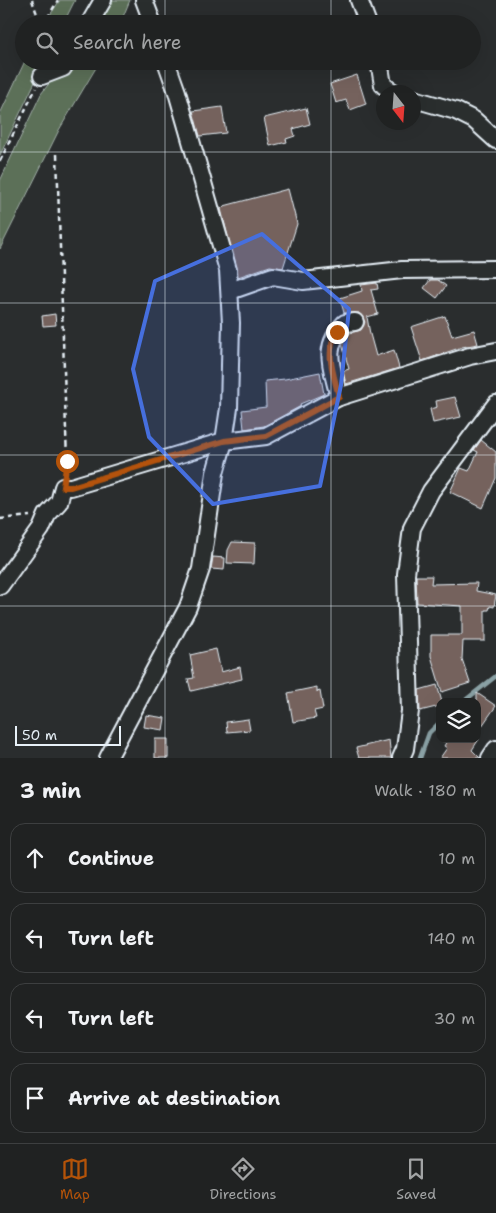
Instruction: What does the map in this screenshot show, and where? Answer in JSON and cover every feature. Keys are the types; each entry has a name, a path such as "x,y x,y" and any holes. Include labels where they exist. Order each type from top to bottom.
{"street":[{"path":"94,15 103,0"},
{"path":"144,0 150,15"},
{"path":"358,0 364,15"},
{"path":"42,76 58,70"},
{"path":"108,758 188,607 200,569 215,474 224,441 228,408 230,291 228,270 178,92 169,70"},
{"path":"380,70 383,85"},
{"path":"421,101 456,111 474,120 496,140"},
{"path":"230,291 273,276 303,281 402,270 496,269"},
{"path":"339,397 330,358 331,341 345,324 355,322"},
{"path":"0,586 41,529 47,515 59,502 63,487 71,487 224,441 266,436 339,397 470,356 496,351"},
{"path":"401,758 405,749 410,711 406,574 412,528 431,491 496,404"},
{"path":"490,758 496,749"}],"path":[{"path":"32,0 37,15"},
{"path":"49,15 58,0"},
{"path":"0,161 42,76"},
{"path":"57,154 67,461 63,487"},
{"path":"0,519 47,515"}],"highlighted area":[{"path":"262,234 349,309 341,385 320,486 213,504 149,437 133,369 155,281"}],"green space":[{"path":"60,0 75,0 68,15 50,15"},
{"path":"108,0 130,0 124,15 99,15"},
{"path":"21,70 41,70 0,155 0,114"},
{"path":"67,70 95,70 59,130 0,249 0,181 41,94 51,81"}],"building":[{"path":"357,75 366,104 350,110 346,100 336,103 330,84"},
{"path":"222,107 226,133 200,136 193,111"},
{"path":"306,108 310,124 293,129 295,136 286,139 287,142 270,146 264,118"},
{"path":"288,189 297,224 283,268 270,266 238,277 221,209 224,206"},
{"path":"430,280 438,280 446,286 437,298 424,288"},
{"path":"377,283 378,289 371,290 378,314 367,317 370,334 376,356 394,350 399,368 346,384 343,371 349,369 342,344 350,333 361,330 365,322 359,313 344,313 340,298 362,291 361,285"},
{"path":"55,314 56,325 43,326 42,316"},
{"path":"445,316 452,336 474,330 478,344 462,347 422,361 411,327"},
{"path":"320,372 324,394 300,404 301,406 264,426 244,429 242,410 266,407 265,381"},
{"path":"455,397 461,417 433,423 430,409 437,407 436,401"},
{"path":"481,440 496,452 496,478 483,508 450,492 461,468 469,471 478,452 474,450"},
{"path":"232,542 255,543 254,564 227,563 228,550"},
{"path":"213,557 225,558 224,570 211,569"},
{"path":"416,576 432,576 431,584 477,583 476,591 496,595 494,607 490,606 489,610 485,610 485,641 463,641 462,659 470,683 442,692 431,656 431,635 462,635 462,606 417,603"},
{"path":"216,649 221,672 240,667 242,679 191,691 188,679 194,678 190,655"},
{"path":"437,685 441,698 436,698 436,707 420,711 419,690"},
{"path":"317,687 317,692 320,691 323,709 314,711 316,718 293,722 288,693"},
{"path":"477,693 496,706 481,727 481,698 477,698"},
{"path":"146,715 165,718 163,730 144,727"},
{"path":"248,719 250,730 227,732 226,722"},
{"path":"155,739 168,739 168,758 155,758"},
{"path":"389,740 391,758 359,758 356,748"},
{"path":"446,743 476,743 472,750 480,758 440,758 447,748 444,746"}],"waterway":[{"path":"468,698 496,676"},
{"path":"420,758 429,733 436,726"}],"route":[{"path":"67,461 63,487 71,487 224,441 266,436 339,397 330,358 331,341 337,332"}]}
